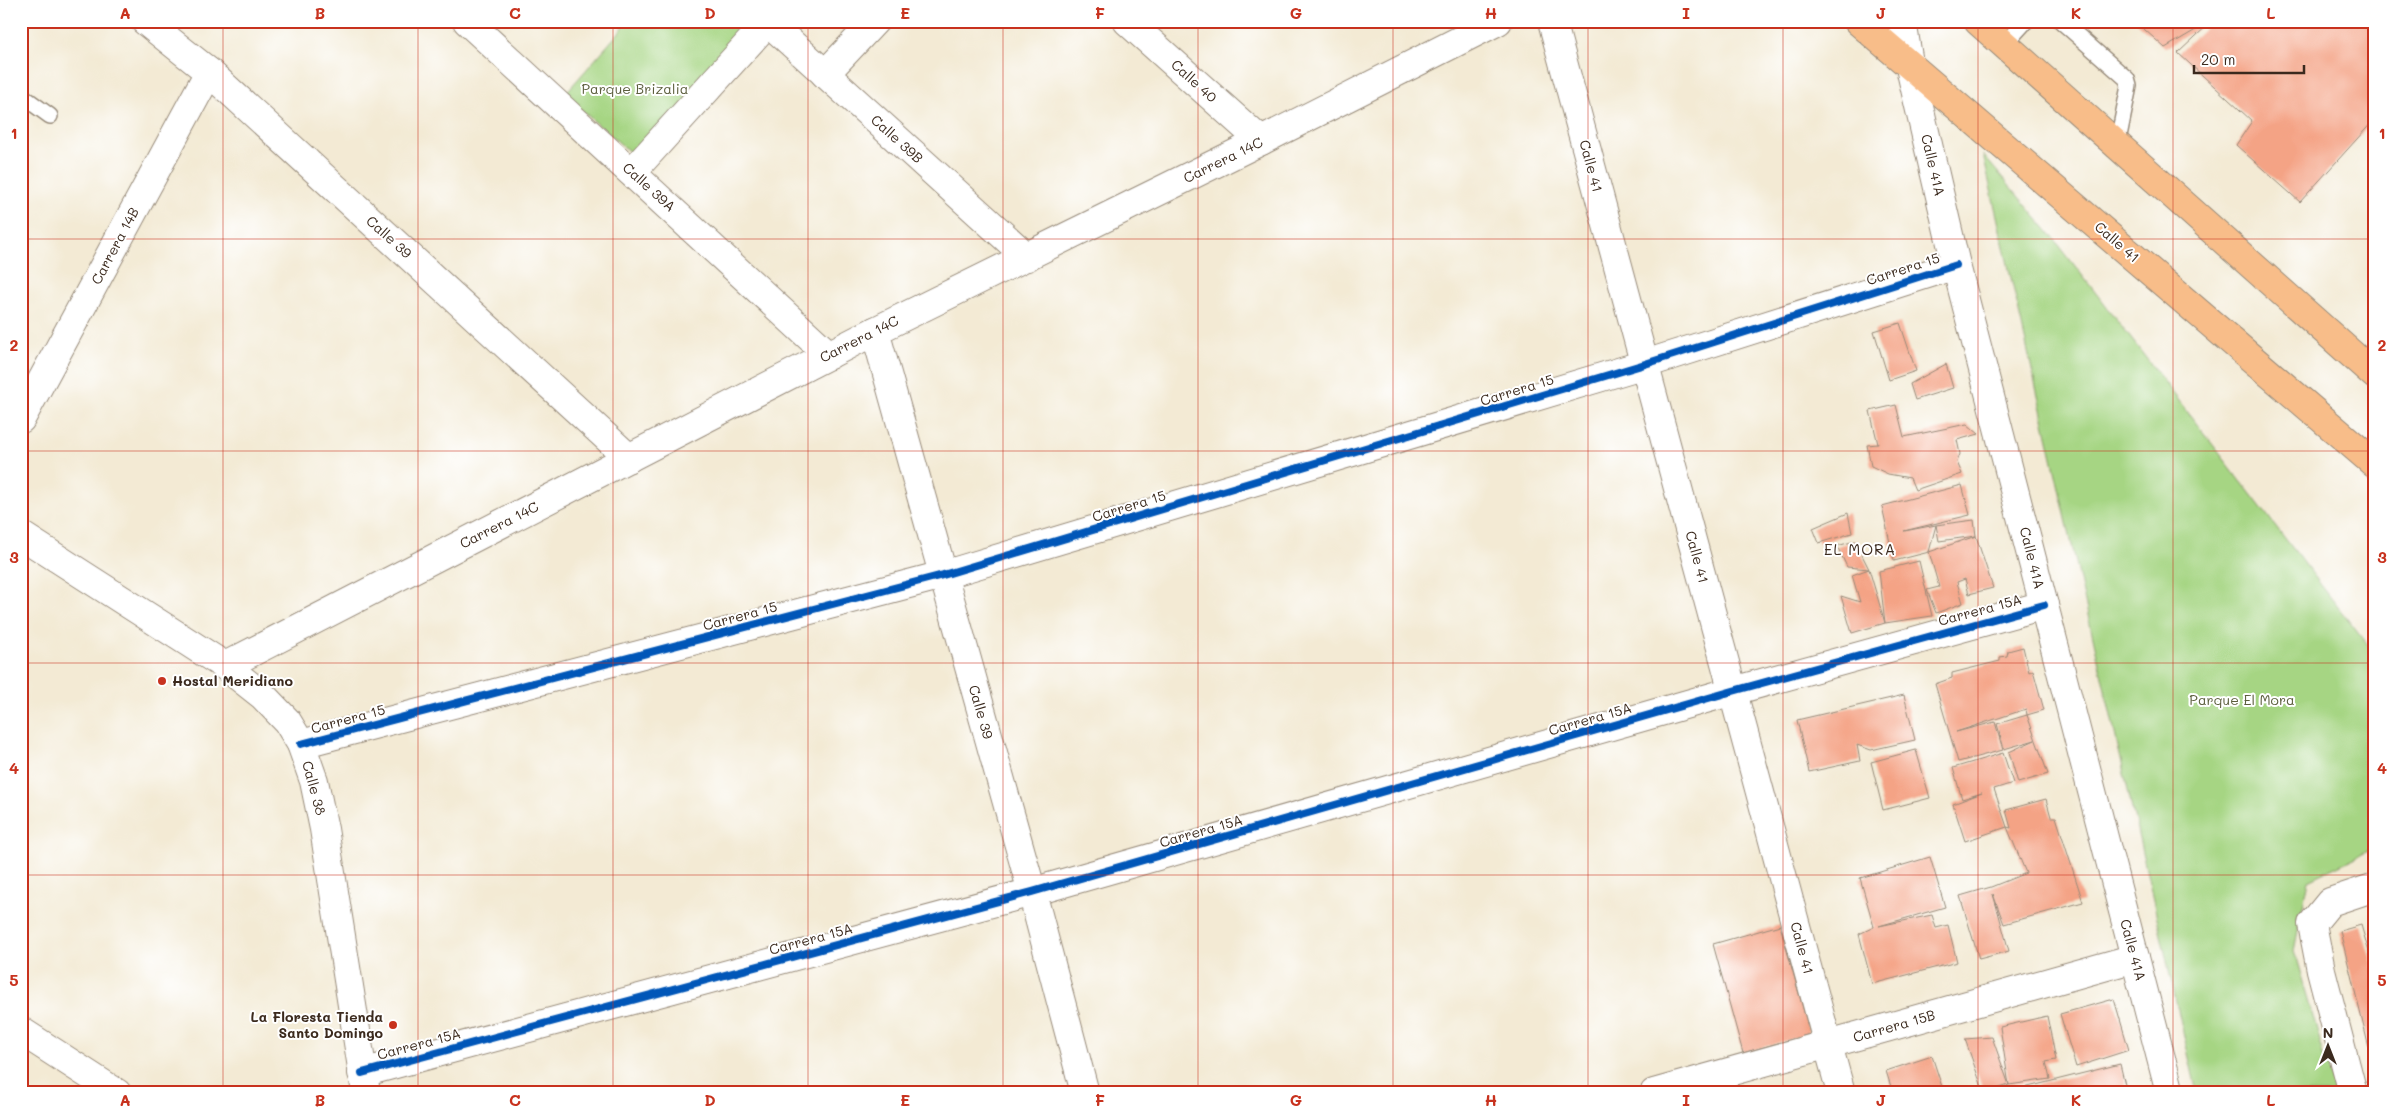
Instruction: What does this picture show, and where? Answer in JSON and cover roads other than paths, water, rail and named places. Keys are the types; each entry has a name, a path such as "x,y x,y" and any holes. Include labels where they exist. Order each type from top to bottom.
{"main road":[{"name":"Calle 41","path":"1858,21 2375,464"},
{"path":"1978,21 2375,375"}],"street":[{"name":"Calle 39","path":"145,21 209,72 629,458"},
{"name":"Calle 39A","path":"467,21 829,355"},
{"path":"632,172 768,21"},
{"name":"Calle 39B","path":"768,21 1027,257"},
{"path":"825,74 875,21"},
{"name":"Calle 40","path":"1127,21 1261,141"},
{"name":"Carrera 14C","path":"225,666 874,331 1261,141 1498,21"},
{"name":"Calle 41","path":"1552,21 1841,1093"},
{"name":"Calle 41A","path":"1902,21 1909,63 1956,265 2170,1093"},
{"name":"Carrera 14B","path":"21,419 209,72"},
{"name":"Carrera 15","path":"302,744 943,575 1645,364 1956,265"},
{"name":"Calle 39","path":"874,331 1032,892 1085,1093"},
{"name":"Calle 38","path":"21,535 225,666 264,696 287,721 302,744 314,781 324,829 364,1083"},
{"name":"Carrera 15A","path":"364,1083 1733,691 2044,605"},
{"path":"2353,1093 2321,970 2312,924 2330,902 2375,887"},
{"name":"Carrera 15B","path":"1654,1093 2135,958"},
{"path":"21,1031 117,1093"}],"lane":[{"path":"2004,45 2026,21"},
{"path":"2062,21 2127,79 2129,86 2116,146"},
{"path":"21,95 50,116"}],"place":[{"name":"Hostal Meridiano","path":"162,681"},
{"name":"La Floresta Tienda Santo Domingo","path":"393,1025"}],"district":[{"name":"EL MORA","path":"1860,550"}],"park label":[{"name":"Parque Brizalia","path":"635,89"},
{"name":"Parque El Mora","path":"2242,700"}]}
